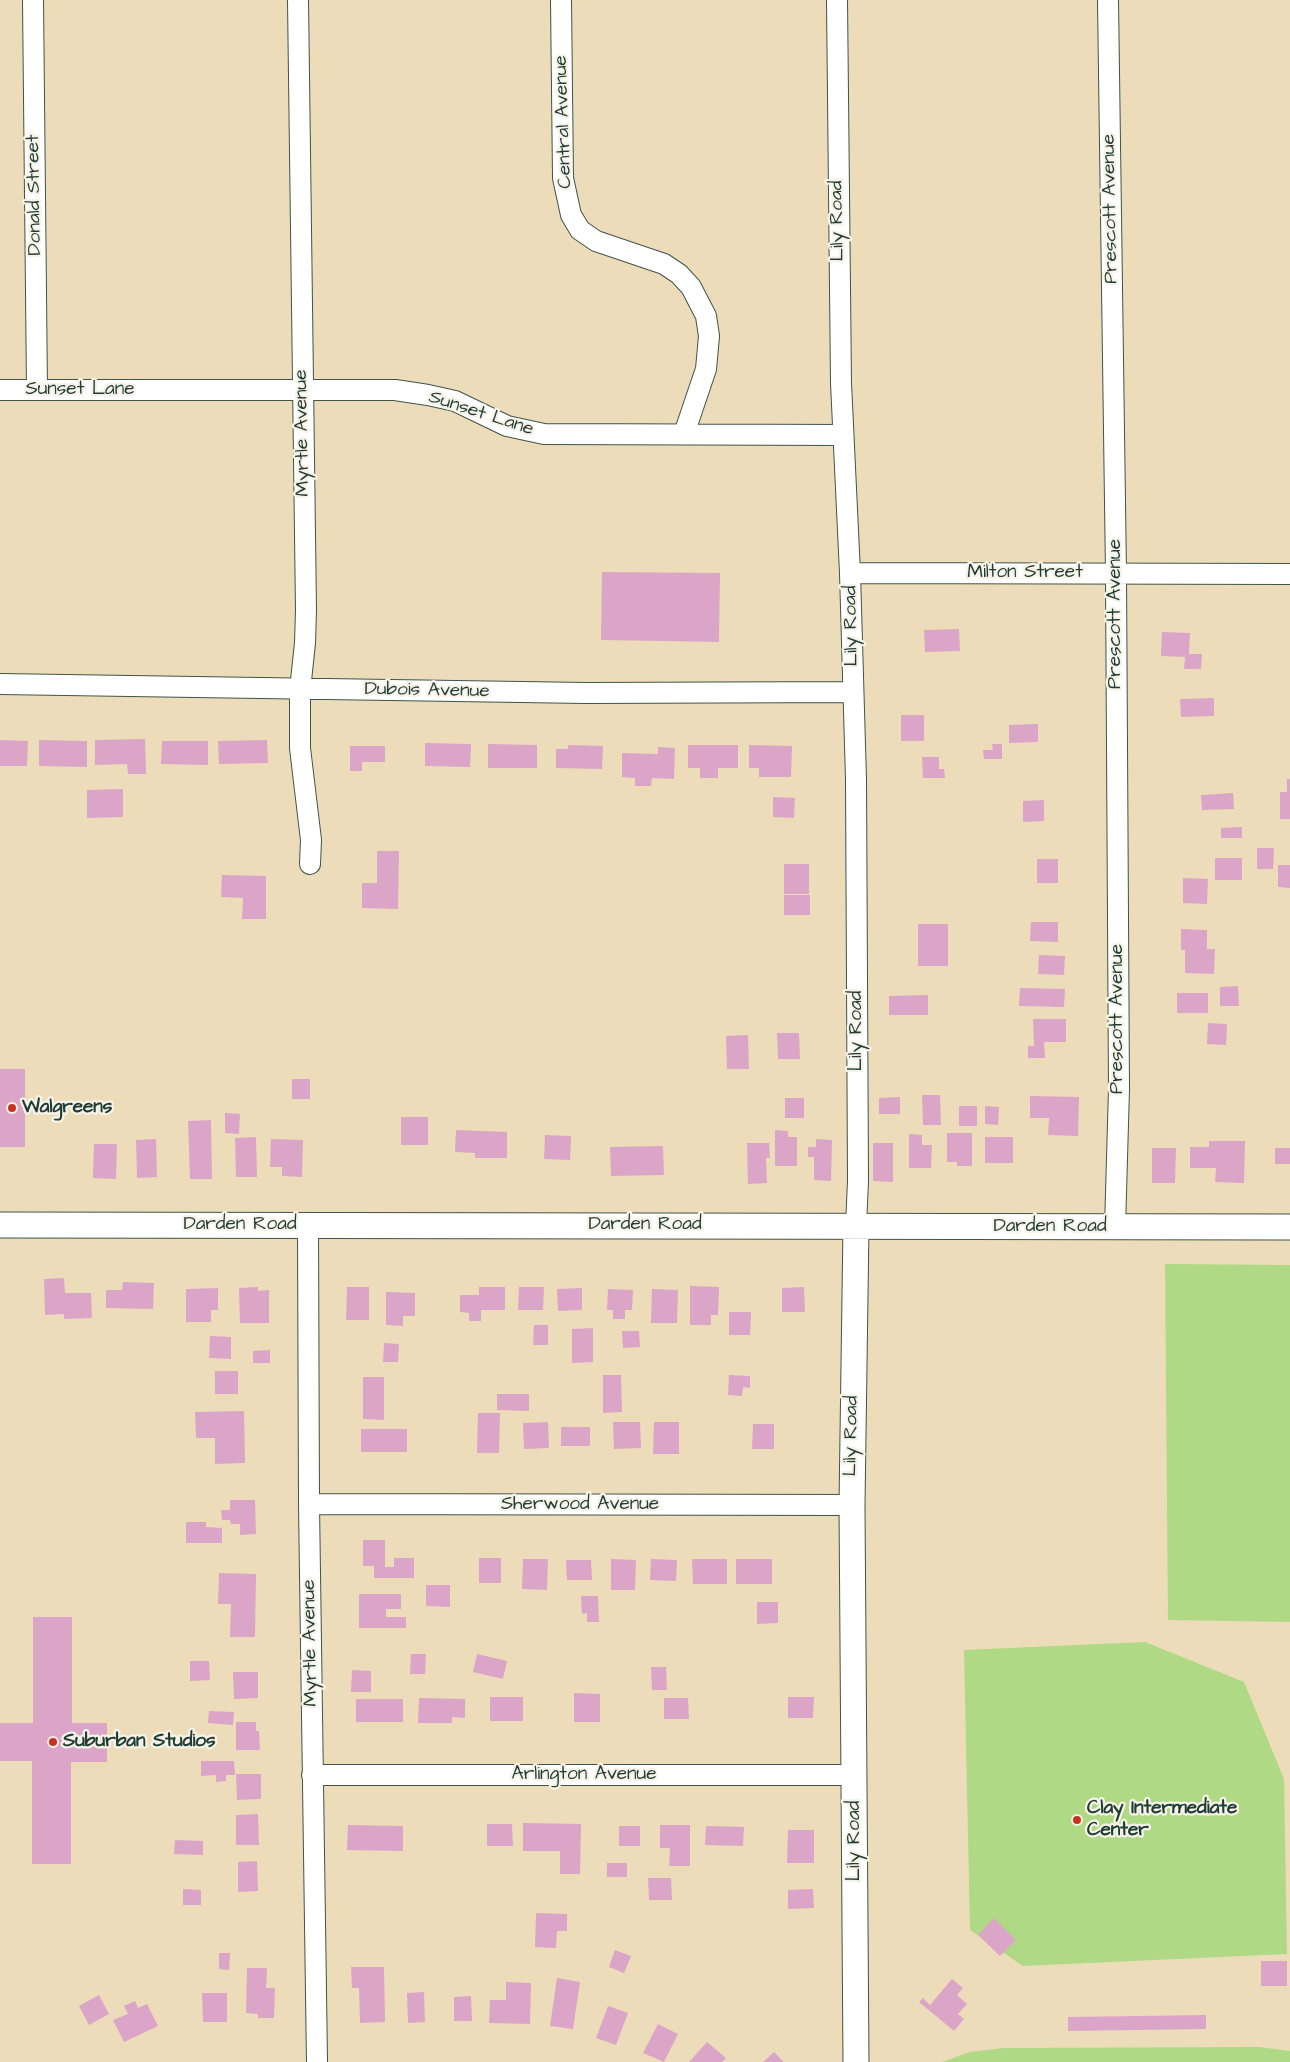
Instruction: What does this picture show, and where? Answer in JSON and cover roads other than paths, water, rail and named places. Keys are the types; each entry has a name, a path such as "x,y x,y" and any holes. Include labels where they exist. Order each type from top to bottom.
{"street":[{"name":"Donald Street","path":"33,0 37,390"},
{"name":"Myrtle Avenue","path":"298,0 306,610 305,644 300,690 300,748 311,840 310,864"},
{"name":"Central Avenue","path":"561,0 563,178 571,215 580,230 596,241 664,264 679,274 691,288 706,316 709,336 706,369 684,434"},
{"name":"Lily Road","path":"837,0 838,197 843,435 850,573 857,908 858,1181 852,1505 856,2062"},
{"name":"Prescott Avenue","path":"1108,0 1116,574 1119,1089 1115,1228"},
{"name":"Sunset Lane","path":"0,390 395,390 428,394 455,401 507,426 544,434 843,435"},
{"name":"Milton Street","path":"850,573 1290,574"},
{"name":"Dubois Avenue","path":"0,684 576,693 853,692"},
{"name":"Darden Road","path":"0,1225 1290,1227"},
{"name":"Myrtle Avenue","path":"308,1225 309,1504 317,2062"},
{"name":"Sherwood Avenue","path":"309,1504 852,1505"},
{"name":"Arlington Avenue","path":"312,1775 855,1775"}],"place":[{"name":"Walgreens","path":"12,1108"},
{"name":"Suburban Studios","path":"53,1742"},
{"name":"Clay Intermediate Center","path":"1077,1820"}]}
